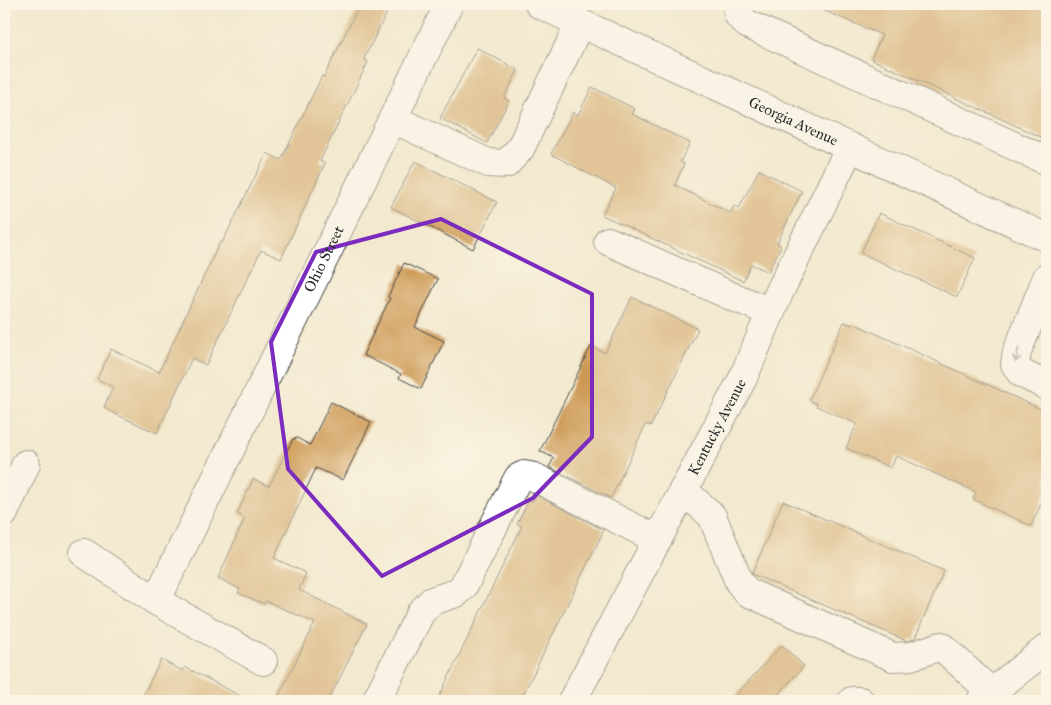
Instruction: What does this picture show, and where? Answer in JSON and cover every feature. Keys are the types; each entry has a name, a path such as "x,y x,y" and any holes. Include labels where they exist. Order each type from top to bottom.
{"street":[{"name":"Ohio Street","path":"156,602 449,4"},
{"name":"Georgia Avenue","path":"539,4 850,147 1046,234"},
{"path":"736,4 739,16 748,24 1047,160"},
{"path":"394,119 488,163 506,164 520,149 580,23"},
{"name":"Kentucky Avenue","path":"572,701 656,539 743,378 771,312 850,147"},
{"path":"608,241 771,312"},
{"path":"1047,276 1040,321 1017,352 1015,364 1021,372 1047,386"},
{"path":"4,513 26,464"},
{"path":"376,701 420,612 432,601 456,593 463,587 518,478 524,475 534,477 656,539"},
{"path":"683,490 712,516 739,582 747,592 893,656 910,656 941,646 987,697 1046,651"},
{"path":"84,553 156,602 263,661"},
{"path":"852,701 860,701"}],"highlighted area":[{"path":"441,219 592,294 592,437 533,498 382,576 288,469 271,342 316,252"}],"building":[{"path":"360,4 391,4 364,59 368,62 320,161 325,163 281,259 261,250 206,365 192,358 157,433 111,412 104,407 113,387 97,379 111,349 159,372 220,242 222,243 267,153 281,160"},
{"path":"808,4 1047,4 1047,140 871,59 882,35"},
{"path":"477,48 518,70 504,98 509,101 487,143 440,118"},
{"path":"592,87 635,109 632,114 690,143 680,162 684,164 675,185 730,213 734,206 739,208 759,170 802,191 777,243 781,246 768,272 751,264 743,281 602,215 616,188 551,154 573,112 578,115"},
{"path":"415,161 497,202 473,249 391,207"},
{"path":"879,213 975,258 957,297 861,253"},
{"path":"404,263 438,279 415,327 444,341 421,389 399,378 401,374 363,355"},
{"path":"632,297 698,329 651,426 646,424 611,498 549,467 554,458 540,451 591,346 605,353"},
{"path":"844,322 852,325 853,323 1047,412 1047,490 1031,526 973,499 976,492 896,456 891,468 846,448 857,424 816,406 817,404 809,400"},
{"path":"331,402 371,422 343,480 316,468 274,558 306,573 299,590 367,624 328,701 276,701 315,623 266,601 264,604 238,593 240,589 218,578 245,518 237,514 253,479 269,486 293,439 297,438 310,445"},
{"path":"536,495 604,530 520,701 437,701 522,526 517,524 529,500 533,501"},
{"path":"783,501 944,571 915,638 907,641 752,574"},
{"path":"782,645 804,666 772,701 730,701"},
{"path":"161,660 183,671 185,667 250,701 140,701"}]}
